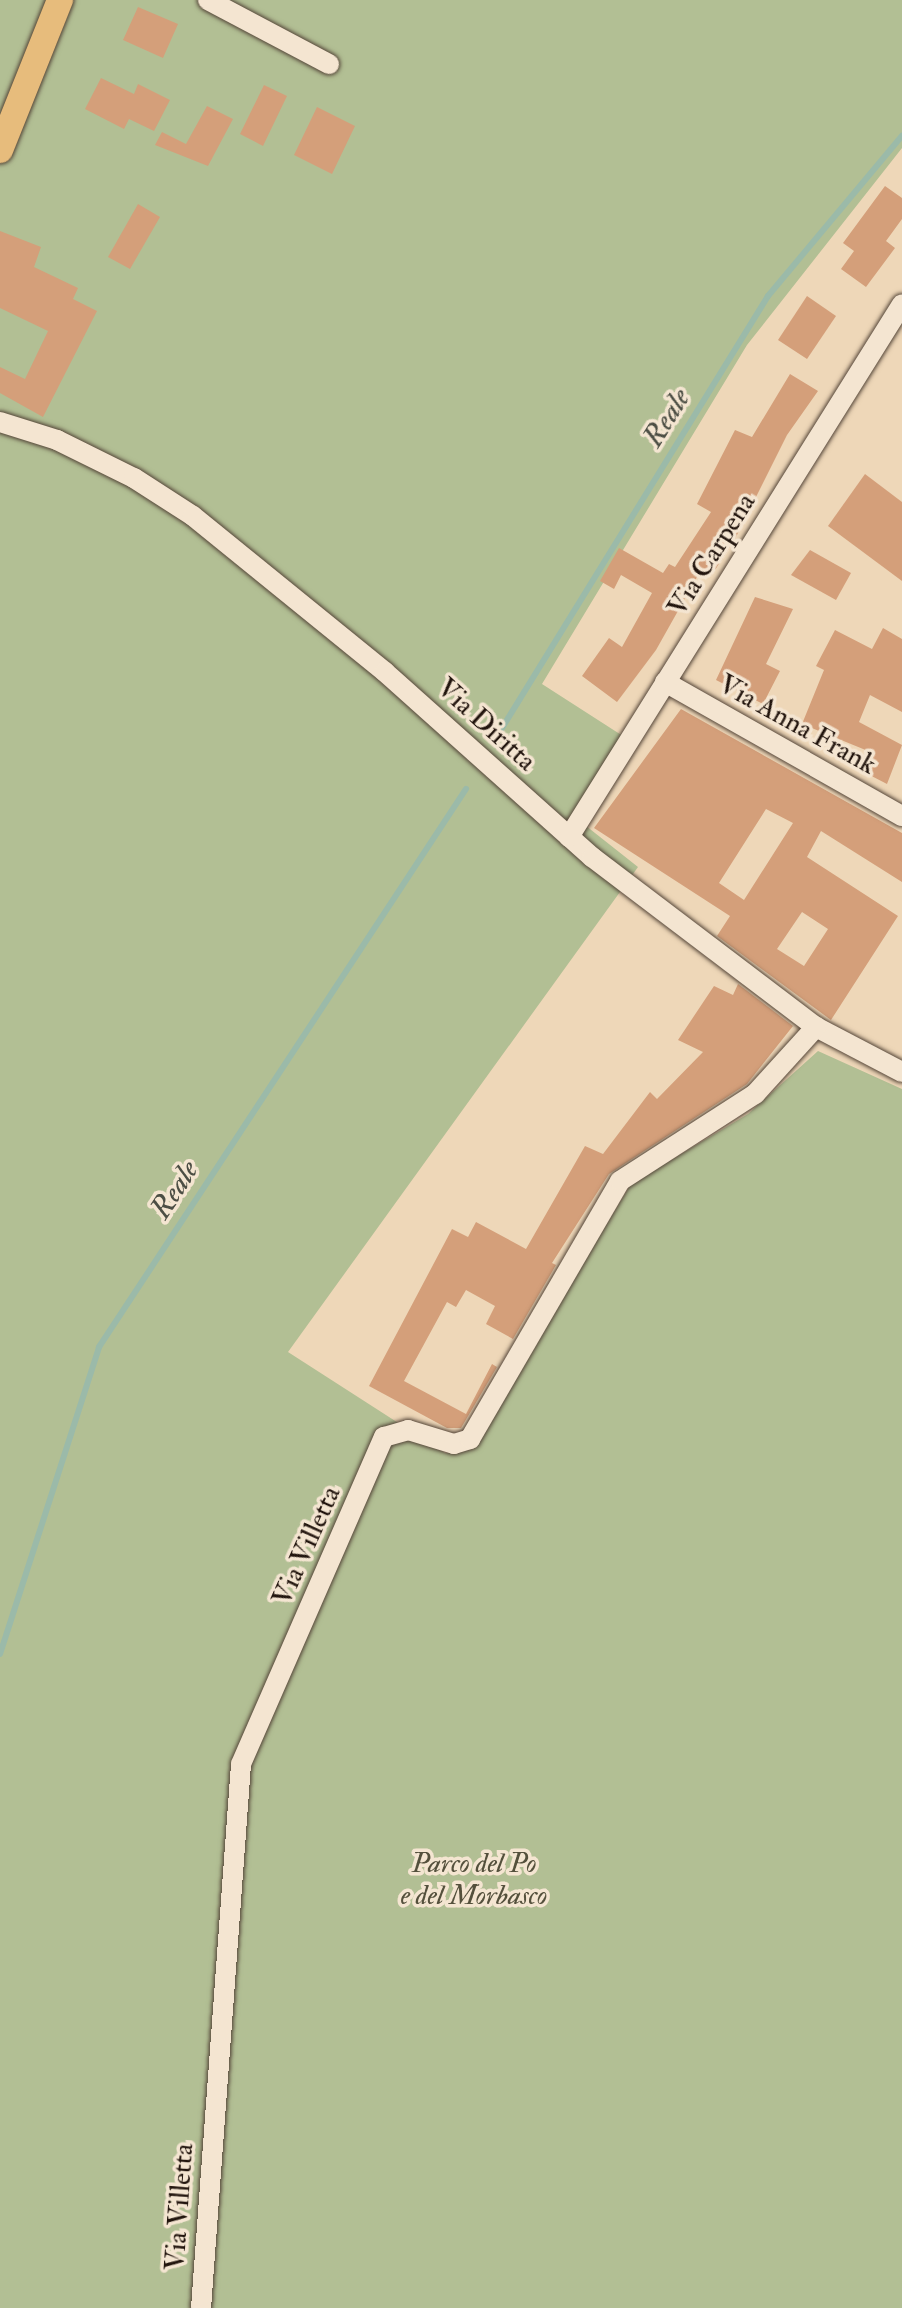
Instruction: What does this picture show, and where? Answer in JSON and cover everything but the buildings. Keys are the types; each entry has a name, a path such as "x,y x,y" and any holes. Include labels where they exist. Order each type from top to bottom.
{"main road":[{"path":"0,150 60,0"}],"street":[{"path":"208,0 329,64"},
{"name":"Via Carpena","path":"569,837 902,304"},
{"name":"Via Diritta","path":"0,422 57,440 134,478 193,516 385,672 569,837 816,1027 902,1072"},
{"name":"Via Diritta","path":"0,431 26,432"},
{"name":"Via Anna Frank","path":"665,682 902,816"},
{"name":"Via Villetta","path":"201,2308 241,1764 384,1437 408,1430 454,1444 470,1439 620,1181 755,1094 816,1027"}],"green space":[{"name":"Parco del Po e del Morbasco","path":"0,0 902,0 902,148 747,345 542,684 626,738 576,818 638,867 288,1352 445,1453 461,1452 471,1447 631,1184 748,1114 818,1051 902,1089 902,2308 0,2308"}],"waterway":[{"name":"Reale","path":"494,741 768,296 902,136"},
{"name":"Reale","path":"0,1654 99,1347 466,789"}]}
